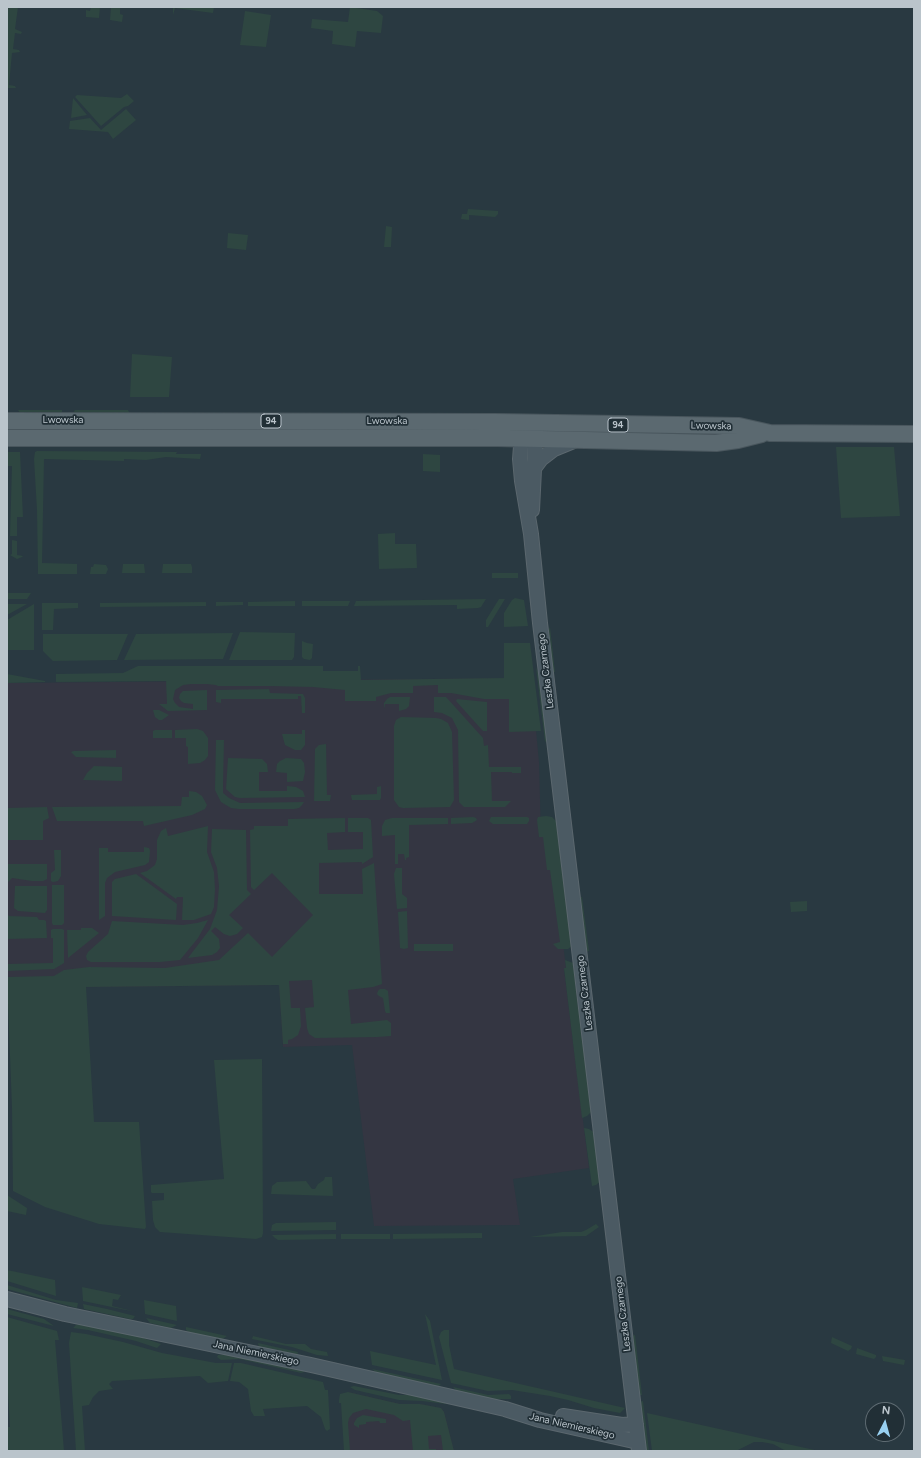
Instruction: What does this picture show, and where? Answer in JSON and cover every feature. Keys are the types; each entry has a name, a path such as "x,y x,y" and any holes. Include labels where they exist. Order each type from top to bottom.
{"main road":[{"name":"Lwowska","path":"7,421 536,423 738,426 766,433 914,434"},
{"name":"Lwowska","path":"7,438 497,438 716,442 738,440 766,433"}],"street":[{"name":"Leszka Czarnego","path":"536,423 530,439 522,446 520,459 525,506 531,534 639,1446"},
{"path":"497,438 515,450 520,459"},
{"name":"Leszka Czarnego","path":"530,439 535,467 531,534"},
{"name":"Lwowska","path":"535,467 541,459 554,449 577,440"},
{"name":"Jana Niemierskiego","path":"7,1299 65,1314 239,1349 505,1409 540,1420 639,1446"},
{"name":"Jana Niemierskiego","path":"505,1409 538,1412 622,1425 636,1424"}],"shaded area":[{"path":"525,678 536,730 539,762 541,836 550,836 566,968 564,969 589,1168 513,1179 520,1225 374,1226 352,1045 283,1047 279,985 7,988 7,683"},
{"path":"348,1392 400,1404 420,1404 441,1408 444,1412 454,1451 344,1451"}],"green space":[{"path":"7,7 18,7 15,29 22,32 21,34 15,33 13,49 19,50 20,52 12,53 9,85 15,86 16,88 8,88 7,101"},
{"path":"91,7 100,7 99,18 86,17 86,10 90,11"},
{"path":"111,7 124,7 120,8 120,14 123,15 122,22 110,20"},
{"path":"173,7 214,7 213,13 175,8 173,15"},
{"path":"350,7 377,11 383,16 381,33 357,31 355,47 332,44 333,31 311,28 312,19 348,22"},
{"path":"245,11 271,15 266,47 240,45"},
{"path":"127,94 134,101 128,106 124,107 101,126 75,97 77,95 121,98"},
{"path":"73,98 87,115 71,118"},
{"path":"126,109 136,120 113,139 108,132 69,129 70,121 90,118 101,130"},
{"path":"468,209 498,211 498,214 495,217 469,215 469,220 461,219 462,214 467,214"},
{"path":"386,226 392,227 391,247 384,247"},
{"path":"228,233 248,235 246,250 227,248"},
{"path":"132,354 172,357 169,397 130,397"},
{"path":"18,410 62,410 62,413 61,415 20,413"},
{"path":"75,410 128,410 129,416 72,414"},
{"path":"836,447 894,447 900,516 841,518"},
{"path":"7,452 20,452 23,517 17,517 17,536 10,536 12,466 7,466"},
{"path":"35,452 177,452 176,454 201,454 200,459 166,457 146,460 124,459 124,461 44,459 42,563 77,564 77,574 38,574 37,510 34,459"},
{"path":"423,454 440,455 440,472 423,471"},
{"path":"395,533 395,544 416,544 417,568 379,569 378,534"},
{"path":"12,540 17,541 17,555 23,556 22,557 17,559 10,555 12,554"},
{"path":"94,564 106,565 108,569 106,574 90,574 91,567 93,567"},
{"path":"123,564 144,564 145,573 122,573"},
{"path":"163,564 191,564 192,573 162,573"},
{"path":"492,573 518,573 518,578 492,578"},
{"path":"7,593 31,593 27,599 7,599"},
{"path":"515,598 524,600 528,626 504,627 504,613 512,600"},
{"path":"486,599 481,607 478,608 457,609 457,605 354,606 356,601"},
{"path":"499,599 505,599 488,627 486,627 486,620"},
{"path":"295,601 295,606 248,606 248,602"},
{"path":"302,601 350,601 348,606 302,606"},
{"path":"206,602 206,606 100,607 100,603"},
{"path":"216,602 243,602 243,605 216,606"},
{"path":"42,603 78,603 78,608 54,609 53,630 42,630"},
{"path":"7,604 27,604 7,615"},
{"path":"34,604 34,650 7,650 7,620"},
{"path":"550,627 555,672 551,672 547,633"},
{"path":"240,632 295,633 294,657 292,660 229,660"},
{"path":"233,633 223,659 124,660 136,634"},
{"path":"43,634 128,634 117,660 53,661 43,651"},
{"path":"302,641 313,644 312,658 310,660 302,657"},
{"path":"504,643 530,643 541,731 509,732 509,699 484,699 451,693 438,693 438,685 413,686 413,693 391,693 376,697 376,701 345,701 345,690 313,687 218,686 191,684 183,685 175,690 173,699 175,703 179,707 193,709 193,704 184,703 181,701 179,698 180,694 183,691 207,690 207,710 168,711 159,704 167,704 166,681 56,682 56,674 123,673 138,666 323,666 323,671 358,671 358,666 360,666 361,680 504,678"},
{"path":"536,667 543,688 548,740 545,742"},
{"path":"7,674 45,681 45,682 7,683"},
{"path":"269,689 270,693 303,694 305,698 305,713 302,713 301,696 298,696 298,699 221,699 221,703 216,702 216,690"},
{"path":"390,697 410,697 409,706 406,709 399,711 399,704 385,704 384,709 384,703"},
{"path":"434,697 446,697 483,738 484,746 488,745 489,767 521,767 521,773 491,772 492,801 511,801 505,807 464,807 459,802 458,730 452,718 442,713 434,712"},
{"path":"457,699 487,702 487,731 483,731 456,701"},
{"path":"153,710 159,710 169,715 162,720 159,720 155,717"},
{"path":"401,717 436,718 448,723 452,732 454,800 450,807 403,808 399,807 394,800 394,726 396,720"},
{"path":"197,729 203,731 208,738 208,756 200,763 188,764 188,747 186,746 186,738 175,738 175,730"},
{"path":"172,730 172,738 153,738 153,731"},
{"path":"302,730 305,730 305,745 301,750 295,750 285,745 282,734 302,734"},
{"path":"216,740 224,740 223,793 229,798 240,803 304,802 302,805 299,808 294,809 239,809 231,808 221,802 215,790"},
{"path":"326,744 327,795 331,795 330,801 314,801 315,749 319,745"},
{"path":"116,750 116,758 76,757 71,752 74,751"},
{"path":"228,758 262,759 267,764 268,772 259,772 259,791 287,791 287,786 296,787 303,791 305,797 235,797 226,789"},
{"path":"286,758 301,759 304,763 305,772 303,781 287,782 287,773 276,772 277,764"},
{"path":"94,766 122,767 122,781 83,780"},
{"path":"381,786 380,800 352,800 351,795 377,794 377,787"},
{"path":"189,791 196,792 202,796 207,805 205,809 192,815 144,826 143,821 57,821 52,807 181,806 182,797 189,797"},
{"path":"47,807 49,818 43,821 43,840 7,840 7,808"},
{"path":"473,817 477,820 472,823 451,824 451,818"},
{"path":"491,817 527,817 529,818 529,821 527,824 493,824 489,821"},
{"path":"538,817 552,817 557,822 572,946 568,949 558,949 553,944 560,942 550,870 547,870 543,837 539,837 537,820"},
{"path":"345,818 345,832 327,833 328,850 363,849 363,832 348,832 348,818 368,818 371,820 373,857 362,864 362,862 319,863 319,894 363,894 362,869 374,863 382,984 373,987 348,990 351,1024 387,1020 391,1023 391,1036 315,1038 309,1034 305,1008 314,1007 312,980 289,981 291,1008 300,1008 301,1026 298,1035 288,1040 288,1044 283,1044 279,985 86,987 94,1122 139,1122 146,1227 145,1229 99,1224 45,1207 13,1191 12,1108 7,977 54,976 64,970 89,967 165,968 219,960 248,933 272,957 313,915 272,873 254,890 251,887 250,830 254,829 254,826 288,826 288,819"},
{"path":"392,818 448,818 448,824 409,825 409,857 405,860 404,854 398,854 398,864 395,864 395,835 382,836 382,826 385,820"},
{"path":"208,826 207,852 214,872 214,907 211,914 194,920 182,920 183,897 177,897 176,899 140,873 147,871 155,865 157,859 157,840 161,831 166,828 168,836"},
{"path":"212,829 246,830 247,890 251,894 229,915 243,928 237,934 230,936 224,934 215,927 211,931 219,939 220,948 217,952 212,955 188,958 210,929 217,910 219,886 217,868 211,852"},
{"path":"144,847 149,848 150,851 149,862 145,865 115,872 107,878 105,883 105,916 99,920 99,848 108,848 108,852 144,852"},
{"path":"54,850 61,850 61,876 58,881 53,882 51,881 51,873 55,870"},
{"path":"7,864 47,864 47,879 43,881 32,881 12,878 7,883"},
{"path":"396,868 402,868 402,894 407,898 407,908 397,909 394,874"},
{"path":"136,874 177,904 176,920 112,916 112,882 115,879"},
{"path":"52,885 64,885 64,923 62,925 53,925 52,923"},
{"path":"15,886 47,886 47,910 45,913 18,911 14,908"},
{"path":"582,897 589,951 585,952 578,898"},
{"path":"807,901 807,911 791,912 790,902"},
{"path":"407,911 408,948 404,949 400,948 398,912"},
{"path":"7,914 9,916 37,917 39,920 46,921 47,938 7,939"},
{"path":"208,920 198,938 180,960 160,962 91,962 87,960 86,956 88,952 108,934 112,921 183,925"},
{"path":"81,928 92,928 99,933 68,958 67,930 81,930"},
{"path":"51,930 64,930 64,963 54,969 7,971 7,964 53,963 53,938 51,938"},
{"path":"414,944 453,944 453,951 414,951"},
{"path":"565,960 573,963 578,1008 582,1007 593,1110 587,1116 582,1118 564,968 566,968"},
{"path":"380,989 385,989 388,991 390,1013 386,1013 383,998 377,994"},
{"path":"262,1059 262,1237 256,1239 160,1232 155,1227 153,1220 152,1201 164,1200 164,1193 152,1193 151,1185 224,1179 214,1060"},
{"path":"584,1128 595,1133 601,1181 592,1186"},
{"path":"325,1177 332,1177 333,1196 271,1194 272,1186 277,1182 306,1181 312,1189 315,1189"},
{"path":"7,1195 27,1208 26,1215 7,1211"},
{"path":"336,1222 336,1230 271,1231 272,1225 276,1223"},
{"path":"596,1224 599,1227 586,1236 530,1237 562,1232 581,1232"},
{"path":"482,1233 482,1238 393,1239 393,1234"},
{"path":"336,1234 336,1239 278,1240 272,1235"},
{"path":"341,1234 390,1234 390,1239 341,1239"},
{"path":"7,1270 55,1280 56,1296 7,1281"},
{"path":"7,1285 56,1300 78,1303 77,1308 7,1289"},
{"path":"82,1287 121,1295 118,1300 113,1299 112,1306 136,1312 83,1301"},
{"path":"144,1300 176,1306 177,1321 145,1314"},
{"path":"83,1304 135,1316 133,1319 130,1319 84,1309"},
{"path":"7,1309 44,1319 54,1326 7,1314"},
{"path":"425,1314 430,1321 442,1380 372,1365 370,1351 436,1365"},
{"path":"7,1317 57,1331 59,1340 55,1340 64,1451 7,1451 7,1427 10,1427 7,1376"},
{"path":"146,1318 177,1325 171,1328 150,1323"},
{"path":"76,1325 94,1327 137,1336 161,1344 157,1348 136,1341 73,1328"},
{"path":"186,1327 227,1336 221,1340 188,1332"},
{"path":"444,1330 449,1330 449,1345 454,1369 625,1408 620,1413 594,1408 550,1396 512,1390 488,1391 451,1383 439,1337 441,1332"},
{"path":"71,1332 123,1342 162,1353 216,1363 232,1363 228,1381 208,1383 200,1376 112,1381 109,1384 113,1389 99,1391 93,1397 89,1405 82,1406 85,1451 76,1451 69,1343"},
{"path":"635,1335 642,1395 638,1395 631,1336"},
{"path":"253,1336 286,1344 305,1344 311,1349 327,1352 328,1356 317,1355 292,1347 252,1339"},
{"path":"832,1337 852,1346 851,1349 848,1351 831,1343"},
{"path":"258,1343 298,1352 297,1356 259,1348"},
{"path":"857,1348 876,1355 876,1357 874,1359 856,1354"},
{"path":"237,1354 305,1369 304,1372 301,1373 240,1359 221,1360 217,1357 218,1355"},
{"path":"882,1356 905,1360 904,1365 883,1361"},
{"path":"234,1363 241,1363 323,1382 325,1390 328,1390 330,1429 327,1431 325,1429 321,1417 307,1406 263,1409 265,1416 254,1416 251,1411 248,1389 239,1382 230,1381"},
{"path":"372,1369 441,1384 437,1388 379,1375"},
{"path":"354,1386 399,1395 418,1395 443,1401 446,1404 399,1400 355,1390 350,1387"},
{"path":"453,1387 488,1395 509,1394 511,1399 489,1399 458,1392"},
{"path":"348,1392 400,1404 420,1404 441,1408 444,1412 454,1451 443,1451 441,1435 428,1436 429,1449 436,1449 436,1451 413,1451 410,1420 403,1421 394,1415 366,1409 353,1413 349,1418 350,1451 344,1451 341,1403 339,1403 339,1400 340,1394"},
{"path":"643,1401 649,1451 645,1451 639,1402"},
{"path":"647,1413 819,1451 786,1451 773,1444 754,1442 736,1451 652,1451"},
{"path":"363,1415 386,1419 386,1423 380,1423 379,1421 366,1422 366,1424 359,1425 359,1428 354,1425 354,1423 357,1418"}]}
